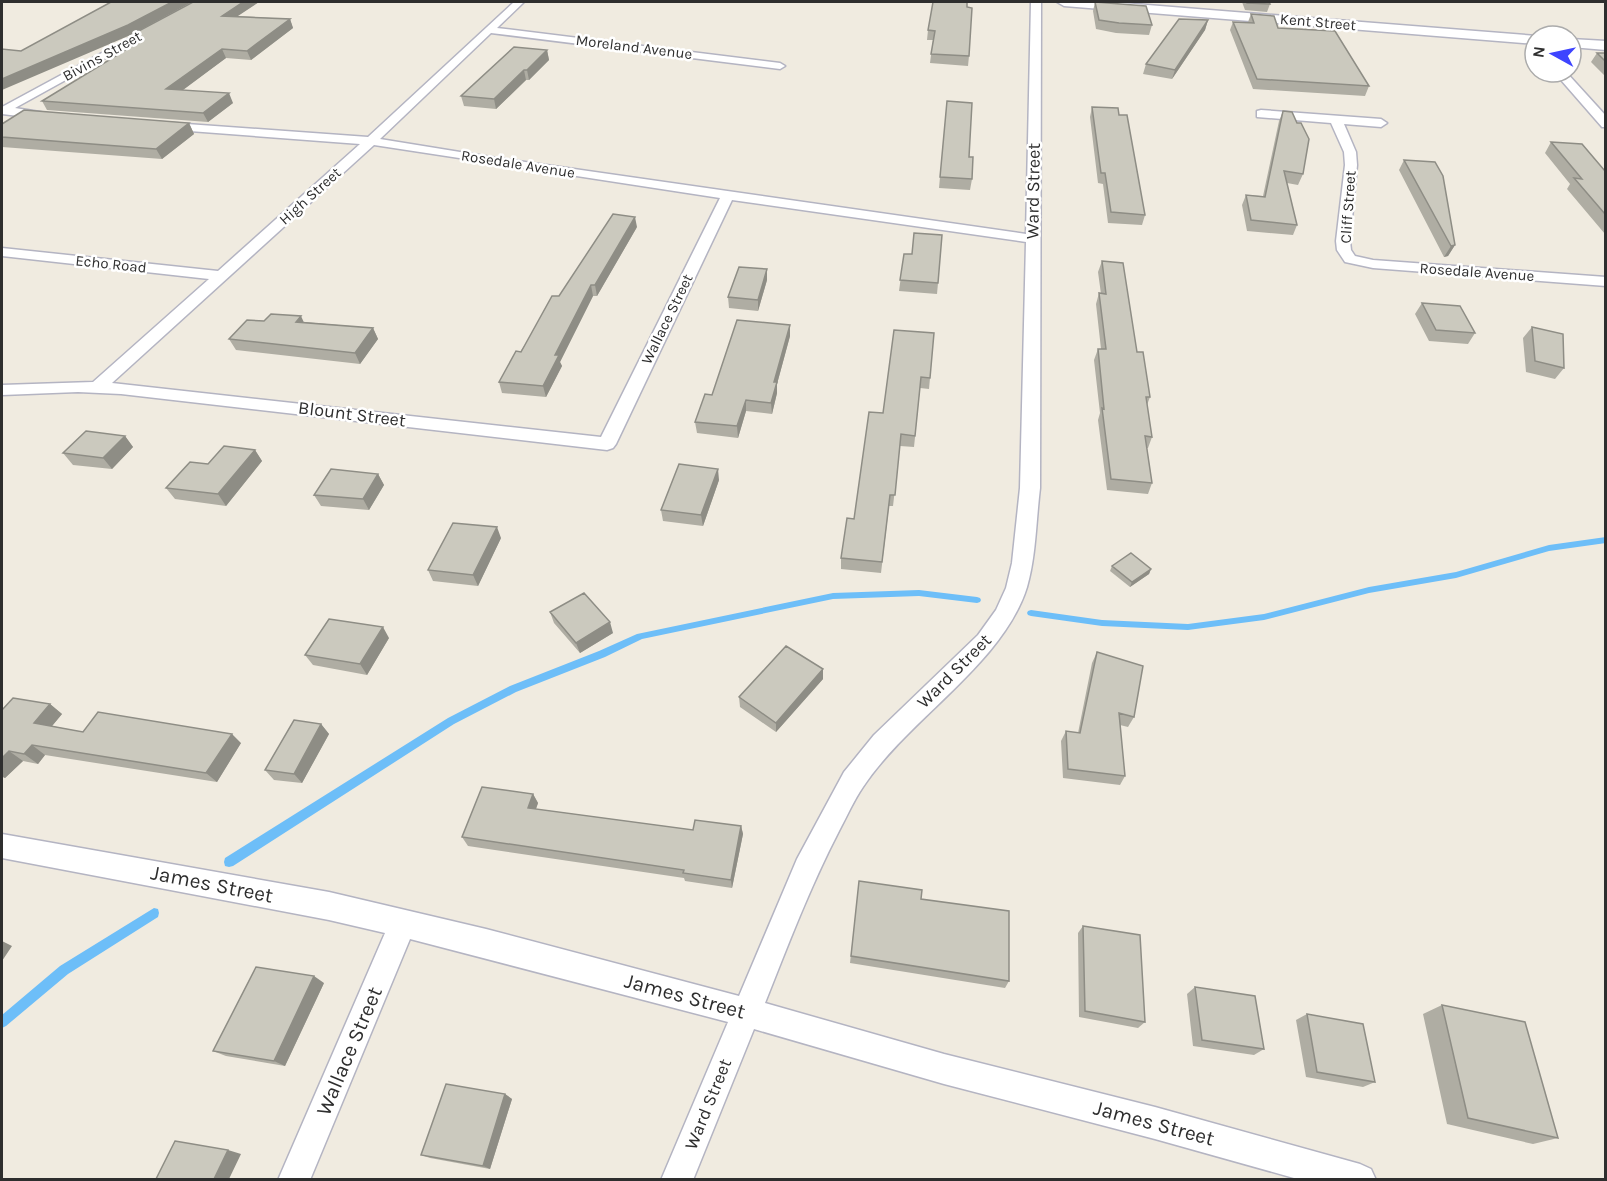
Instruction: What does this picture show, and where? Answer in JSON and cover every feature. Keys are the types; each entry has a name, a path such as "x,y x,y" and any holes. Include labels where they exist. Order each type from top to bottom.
{"street":[{"name":"Bivins Street","path":"2,110 202,2"},
{"name":"High Street","path":"98,387 371,141 519,2"},
{"name":"Ward Street","path":"677,1179 806,868 853,780 882,742 986,641 1005,614 1016,588 1026,534 1030,488 1036,2"},
{"name":"Kent Street","path":"1064,2 1523,40"},
{"name":"Moreland Avenue","path":"489,30 780,66"},
{"path":"1583,44 1605,46"},
{"path":"1570,84 1605,124"},
{"path":"2,110 65,118"},
{"path":"1261,114 1382,123"},
{"name":"Cliff Street","path":"1336,120 1350,152 1350,179 1343,241 1344,249 1350,259"},
{"name":"Rosedale Avenue","path":"145,124 371,141 1032,239"},
{"name":"Wallace Street","path":"607,444 728,195"},
{"name":"Echo Road","path":"2,252 220,276"},
{"name":"Rosedale Avenue","path":"1350,259 1372,264 1605,282"},
{"name":"Blount Street","path":"2,390 98,387 607,444"},
{"name":"James Street","path":"2,846 179,877 403,923 746,1012 944,1069 1360,1179"},
{"name":"Wallace Street","path":"294,1179 403,923"}],"building":[{"path":"111,2 172,2 128,25 2,79 2,49 21,51"},
{"path":"193,2 243,2 222,16 290,19 247,51 222,49 166,89 229,93 203,113 42,101 137,43 133,34"},
{"path":"933,2 967,2 967,7 972,8 969,56 931,54 935,31 928,30"},
{"path":"1095,2 1146,6 1152,25 1099,20"},
{"path":"1269,2 1270,4 1247,3"},
{"path":"1251,14 1274,16 1278,28 1335,31 1369,86 1257,79 1233,22 1254,23"},
{"path":"1179,19 1208,20 1175,70 1146,64"},
{"path":"514,47 547,50 494,99 461,96"},
{"path":"1597,53 1605,53 1605,61"},
{"path":"947,101 972,103 969,157 973,157 972,179 940,177"},
{"path":"1092,107 1118,108 1119,115 1127,115 1145,215 1111,212 1105,173 1101,173"},
{"path":"24,110 189,123 156,149 2,137 2,124"},
{"path":"1283,111 1292,112 1309,139 1303,174 1284,171 1297,225 1251,220 1246,195 1265,197"},
{"path":"1551,142 1582,144 1605,171 1605,214 1574,178 1582,179"},
{"path":"1404,160 1435,162 1443,176 1455,245 1451,246"},
{"path":"613,214 635,217 595,285 591,285 555,355 559,355 543,386 499,382 516,351 521,352 552,296 559,296"},
{"path":"914,233 942,235 938,283 900,280 904,254 912,254"},
{"path":"1102,261 1123,263 1137,352 1143,352 1150,397 1146,397 1152,437 1145,436 1152,483 1111,479 1102,408 1104,409 1098,349 1106,349 1099,293 1106,294"},
{"path":"739,267 767,269 758,300 728,297"},
{"path":"1422,303 1460,306 1475,333 1436,330"},
{"path":"271,314 301,316 296,322 373,328 355,353 229,339 247,320 264,321"},
{"path":"737,320 790,325 774,382 777,382 771,403 746,400 737,426 695,422 705,394 712,395"},
{"path":"1532,327 1563,334 1564,368 1535,361"},
{"path":"894,330 934,333 930,378 921,377 915,436 901,434 895,495 890,495 882,562 841,558 847,518 854,519 869,412 883,413"},
{"path":"86,431 125,436 103,458 63,453"},
{"path":"224,446 255,450 218,494 166,488 190,462 208,464"},
{"path":"679,464 718,469 701,515 661,510"},
{"path":"331,469 378,474 363,499 314,495"},
{"path":"453,523 497,527 473,575 428,570"},
{"path":"1131,553 1151,569 1132,582 1112,566"},
{"path":"584,593 610,622 576,643 550,612"},
{"path":"329,619 383,627 360,664 305,655"},
{"path":"786,646 823,669 776,723 739,697"},
{"path":"1097,652 1143,666 1134,717 1119,713 1125,776 1068,769 1066,731 1080,733"},
{"path":"13,698 50,704 34,723 83,732 98,712 232,734 206,773 32,745 24,754 9,751 2,758 2,710"},
{"path":"294,720 321,724 294,774 265,770"},
{"path":"482,787 533,794 528,808 693,830 695,820 741,826 731,880 683,873 684,870 462,837"},
{"path":"859,881 922,890 921,899 1009,911 1009,981 851,956"},
{"path":"1083,926 1140,935 1145,1022 1085,1011"},
{"path":"256,967 314,976 274,1061 213,1051"},
{"path":"1195,987 1255,996 1264,1049 1202,1040"},
{"path":"1442,1005 1525,1022 1558,1138 1468,1118"},
{"path":"1307,1014 1363,1024 1375,1082 1317,1072"},
{"path":"446,1084 505,1094 483,1166 421,1155"},
{"path":"175,1141 228,1150 214,1179 156,1179"}],"waterway":[{"path":"1031,613 1102,623 1188,627 1264,617 1369,590 1456,575 1549,548 1606,540"},
{"path":"229,862 451,721 513,689 602,654 640,636 833,596 919,593 977,600"},
{"path":"2,1022 64,970 154,913"}]}
